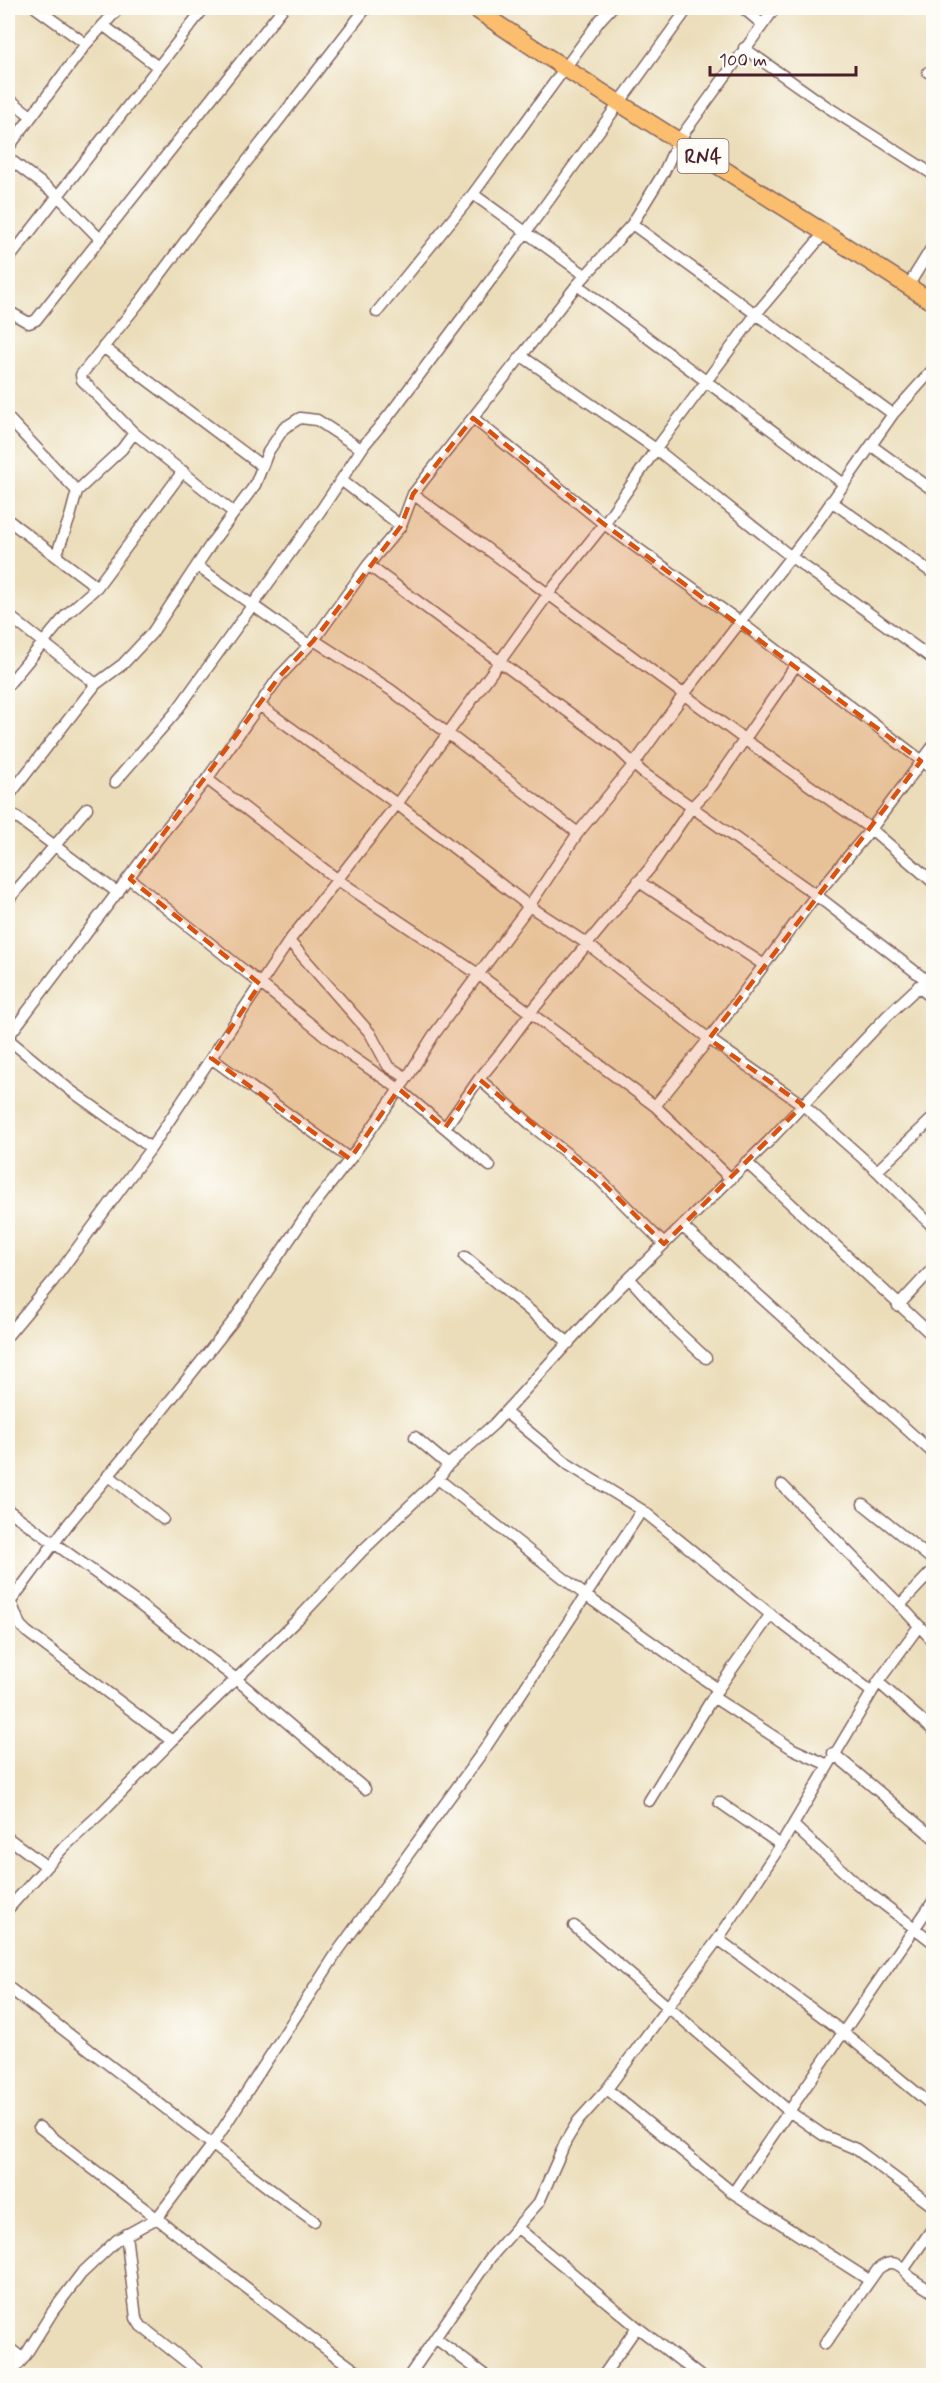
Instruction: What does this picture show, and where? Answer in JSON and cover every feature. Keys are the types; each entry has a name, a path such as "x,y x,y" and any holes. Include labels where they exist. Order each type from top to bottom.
{"highway":[{"name":"RN4","path":"474,8 678,141 826,231 933,303"}],"street":[{"path":"36,8 86,44"},
{"path":"8,148 86,44 119,8"},
{"path":"8,260 204,8"},
{"path":"8,311 30,323 36,320 283,8"},
{"path":"234,513 134,433 81,377 82,371 142,300 366,8"},
{"path":"377,312 473,194 611,8"},
{"path":"115,782 175,713 361,449 527,231 621,104 688,8"},
{"path":"743,8 762,24"},
{"path":"151,1148 70,1090 8,1038 160,836 207,779 279,677 311,642 368,565 401,526 413,494 585,275 632,224 664,172 678,141 775,8"},
{"path":"926,8 933,13"},
{"path":"103,25 158,67"},
{"path":"744,48 826,106 933,175"},
{"path":"8,98 31,116"},
{"path":"8,158 57,195 99,239"},
{"path":"473,194 585,275"},
{"path":"632,224 893,414"},
{"path":"8,1335 53,1281 151,1148 289,941 397,804 549,593 604,525 656,449 756,314 826,231"},
{"path":"908,286 933,244"},
{"path":"577,285 844,484"},
{"path":"103,346 262,466"},
{"path":"522,357 656,449 790,556 933,660"},
{"path":"172,1741 27,1632 20,1625 9,1604 108,1475 208,1353 307,1214 350,1159 407,1078 433,1036 529,906 578,833 634,764 844,484 893,414 933,368"},
{"path":"8,796 96,684 123,664 152,633 213,541 255,485 277,435 284,428 300,418 308,417 317,420 361,449"},
{"path":"8,418 77,491"},
{"path":"473,418 604,525 740,622 933,770"},
{"path":"56,556 77,491 122,450 134,433"},
{"path":"872,446 933,491"},
{"path":"8,685 67,614 97,587 183,471"},
{"path":"341,480 401,526"},
{"path":"413,494 685,693 744,739 871,829 933,883"},
{"path":"831,501 933,574"},
{"path":"8,520 97,587"},
{"path":"368,565 616,747 642,772 816,896 926,979 933,1000"},
{"path":"197,566 252,606 391,690 578,833"},
{"path":"8,615 96,684"},
{"path":"445,1128 479,1079 531,1012 650,868 692,808 713,785 796,665"},
{"path":"259,705 397,804 529,906 586,943 709,1039 803,1105 877,1171 933,1228"},
{"path":"655,1106 709,1039 816,896 871,829 933,745"},
{"path":"207,779 338,880 478,974 655,1106 731,1179"},
{"path":"8,900 87,808"},
{"path":"8,811 118,893"},
{"path":"129,879 348,1054 399,1089 490,1166"},
{"path":"638,881 764,965"},
{"path":"289,941 370,1034 388,1066 407,1078"},
{"path":"8,1909 46,1866 362,1551 438,1479 448,1465 505,1412 606,1301 731,1179 926,979"},
{"path":"211,1058 350,1159"},
{"path":"479,1079 537,1130 598,1178 664,1244"},
{"path":"877,1171 933,1117"},
{"path":"746,1162 933,1337"},
{"path":"682,1226 933,1454"},
{"path":"465,1257 569,1344"},
{"path":"898,1306 933,1267"},
{"path":"630,1279 676,1330 706,1358"},
{"path":"505,1412 569,1465 642,1510 771,1614 933,1731"},
{"path":"415,1437 448,1465"},
{"path":"108,1475 163,1519"},
{"path":"438,1479 585,1595 715,1693 793,1749 828,1765"},
{"path":"782,1485 900,1605 933,1642"},
{"path":"863,1504 933,1561"},
{"path":"8,1510 236,1679 365,1789"},
{"path":"8,2376 23,2359 53,2311 81,2274 105,2250 126,2234 157,2218 213,2144 338,1951 484,1750 642,1510"},
{"path":"900,1605 933,1569"},
{"path":"649,1801 715,1693 771,1614"},
{"path":"409,2376 490,2258 539,2202 566,2141 578,2121 607,2089 718,1939 793,1826 833,1753 875,1687 919,1626"},
{"path":"833,1753 933,1838"},
{"path":"719,1802 781,1845"},
{"path":"793,1826 856,1884 933,1943"},
{"path":"8,1838 46,1866"},
{"path":"733,2193 933,1900"},
{"path":"574,1926 790,2112 823,2135 856,2149 933,2207"},
{"path":"718,1939 843,2032 933,2107"},
{"path":"8,1987 283,2199 315,2221"},
{"path":"607,2089 733,2193 869,2280"},
{"path":"39,2127 363,2376"},
{"path":"904,2269 933,2226"},
{"path":"518,2228 700,2376"},
{"path":"126,2234 136,2318 141,2326 203,2375"},
{"path":"825,2344 869,2280 888,2262 895,2262 917,2284 933,2293"},
{"path":"603,2376 637,2326"},
{"path":"435,2338 486,2376"},
{"path":"8,2347 23,2359"}],"highlighted area":[{"path":"473,418 604,524 921,761 709,1039 803,1105 664,1244 598,1178 479,1079 445,1128 399,1089 350,1159 211,1058 260,984 130,879 279,677 314,640 401,526 413,494"}]}
